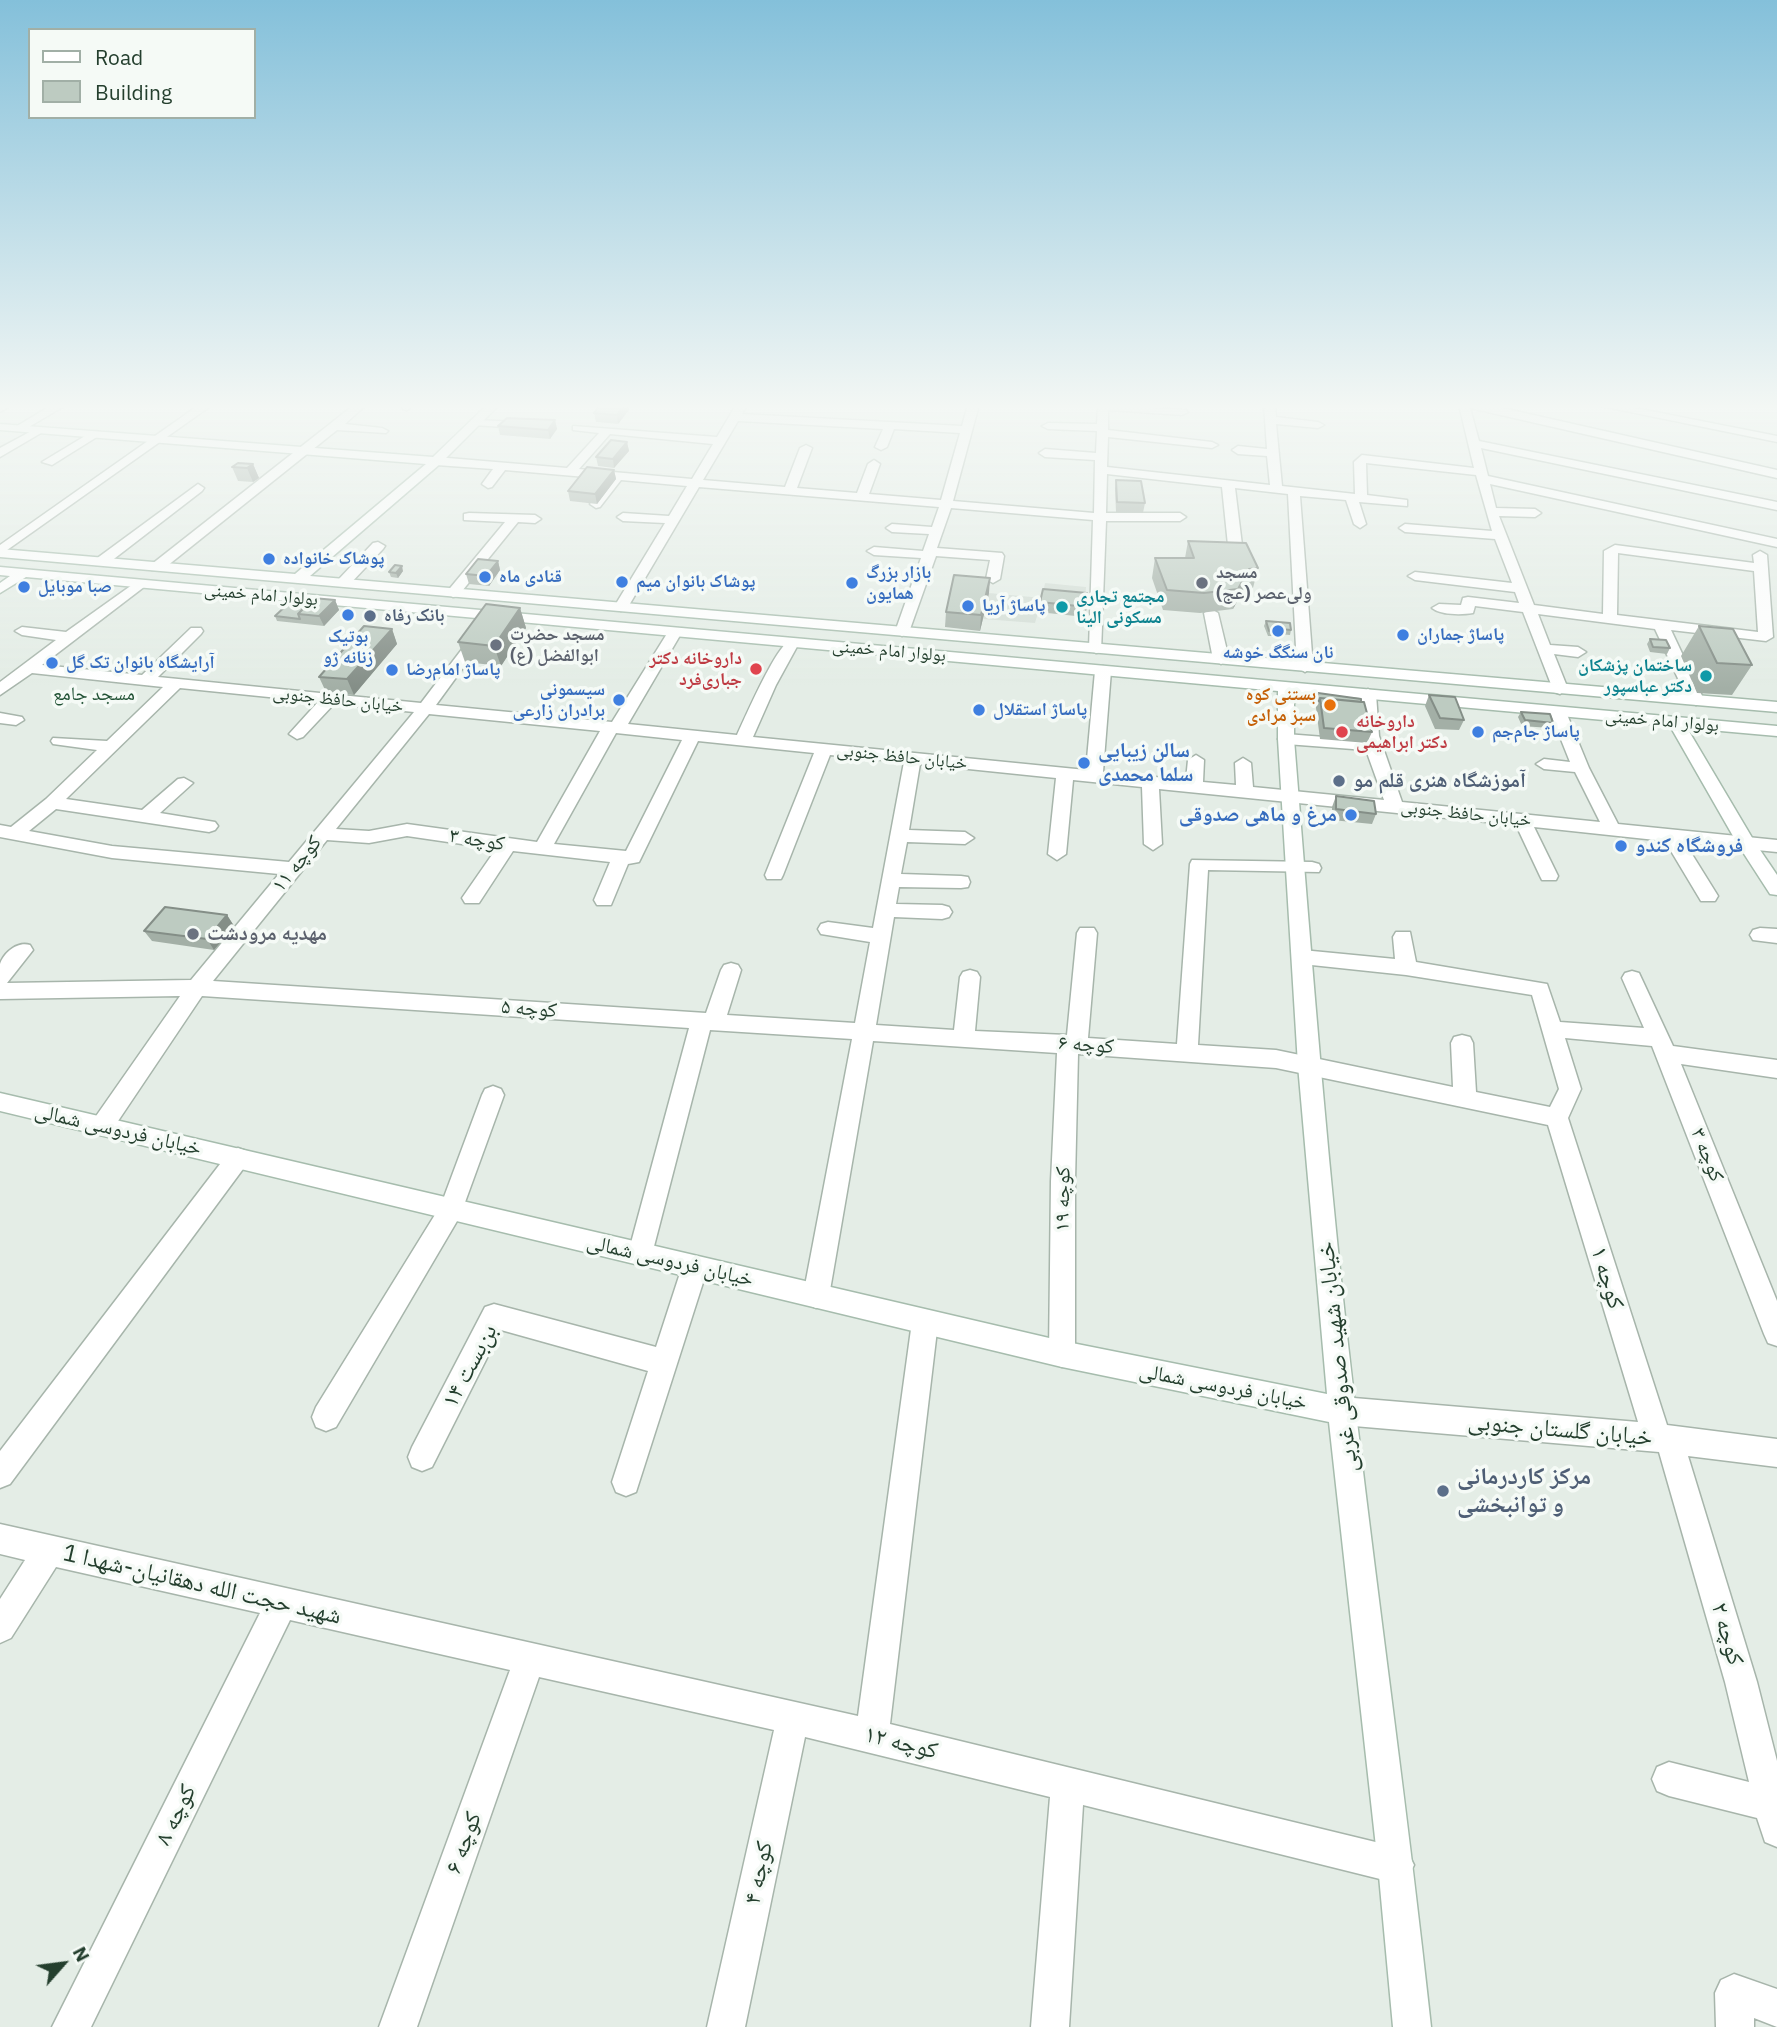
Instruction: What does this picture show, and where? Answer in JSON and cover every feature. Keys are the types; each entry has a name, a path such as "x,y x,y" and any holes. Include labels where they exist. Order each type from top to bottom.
{"street":[{"path":"0,552 73,500"},
{"path":"101,562 183,500"},
{"path":"157,567 242,500"},
{"path":"298,579 391,500"},
{"path":"596,505 600,500"},
{"path":"621,607 685,500"},
{"path":"893,500 1100,517 1180,517"},
{"path":"902,632 947,500"},
{"path":"1096,649 1101,500"},
{"path":"1230,500 1235,545"},
{"path":"1295,500 1305,667"},
{"path":"1356,500 1360,524"},
{"path":"1376,500 1403,503"},
{"path":"1488,500 1560,688"},
{"path":"1588,500 1777,543"},
{"path":"1746,500 1777,506"},
{"path":"1491,512 1535,513"},
{"path":"623,516 673,520"},
{"path":"469,517 535,519"},
{"path":"453,593 515,518"},
{"path":"892,528 937,531"},
{"path":"1405,528 1501,536"},
{"path":"1438,608 1468,610 1468,601 1766,637 1770,614 1761,568 1759,539"},
{"path":"344,583 378,546"},
{"path":"1610,619 1611,551 1615,549 1761,568"},
{"path":"874,551 997,556 993,579"},
{"name":"بولوار امام خمینی","path":"0,552 1777,707"},
{"name":"بولوار امام خمینی","path":"0,571 1777,731"},
{"path":"0,589 24,573"},
{"path":"1415,576 1521,588"},
{"path":"0,690 139,584"},
{"path":"1211,613 1221,659"},
{"path":"425,709 494,616"},
{"path":"1661,625 1696,700"},
{"path":"22,631 67,637"},
{"path":"146,680 196,631"},
{"path":"542,849 675,632"},
{"path":"743,740 768,685 792,643"},
{"path":"1545,649 1578,652"},
{"name":"خیابان حافظ جنوبی","path":"27,668 1777,846"},
{"path":"1094,776 1103,671"},
{"path":"7,832 52,803 176,683"},
{"name":"خیابان شهید صدوقی غربی","path":"1286,686 1286,739 1291,795 1304,867 1302,957 1310,1065 1342,1411 1396,1865 1412,2027"},
{"path":"1368,694 1365,708 1378,763 1395,806"},
{"path":"297,734 329,700"},
{"name":"کوچه ۱۱","path":"102,1126 195,988 425,709"},
{"path":"1558,712 1580,768 1612,829"},
{"path":"1676,722 1746,843 1777,889"},
{"path":"604,900 693,736"},
{"path":"1286,739 1374,746"},
{"path":"59,741 111,746"},
{"path":"774,875 824,749"},
{"path":"816,1296 912,758"},
{"path":"1194,786 1196,760"},
{"path":"1243,762 1245,791"},
{"path":"1544,764 1580,768"},
{"path":"1057,854 1065,773"},
{"path":"1150,781 1153,844"},
{"path":"145,817 184,783"},
{"path":"52,803 209,826"},
{"path":"1522,820 1549,877"},
{"name":"کوچه ۳","path":"322,834 369,837 407,830 626,858"},
{"path":"7,832 112,852 293,870"},
{"path":"1671,835 1708,896"},
{"path":"899,836 965,838"},
{"path":"472,898 508,845"},
{"path":"1187,1052 1199,864 1304,867"},
{"path":"890,880 961,882"},
{"path":"885,909 942,912"},
{"path":"828,929 880,936"},
{"name":"کوچه ۱۹","path":"1062,1354 1063,1181 1072,1044 1087,933"},
{"path":"1404,937 1406,968"},
{"path":"0,978 23,950"},
{"path":"1302,957 1406,968 1540,989 1570,1088 1557,1118 1310,1065"},
{"path":"640,1254 708,1021 732,970"},
{"path":"964,1037 970,977"},
{"name":"کوچه ۳","path":"1632,978 1663,1046 1777,1334"},
{"path":"0,991 195,988"},
{"name":"کوچه ۵","path":"195,988 863,1030"},
{"path":"1552,1029 1663,1046 1777,1069"},
{"name":"کوچه ۶","path":"863,1030 1187,1052 1276,1059 1310,1065"},
{"path":"1462,1043 1465,1099"},
{"path":"326,1417 451,1209 493,1095"},
{"name":"خیابان فردوسی شمالی","path":"0,1102 1062,1354 1342,1411"},
{"name":"کوچه ۱","path":"1557,1118 1663,1438"},
{"path":"0,1474 237,1158"},
{"path":"626,1482 695,1267"},
{"name":"بن‌بست ۱۴","path":"422,1457 494,1316 663,1362"},
{"path":"872,1736 925,1322"},
{"name":"خیابان گلستان جنوبی","path":"1342,1411 1663,1438 1777,1453"},
{"name":"کوچه ۲","path":"1663,1438 1741,1682 1774,1817"},
{"name":"شهید حجت الله دهقانیان-شهدا 1","path":"0,1539 404,1630"},
{"path":"0,1627 49,1550"},
{"name":"کوچه ۸","path":"71,2027 282,1603"},
{"name":"کوچه ۱۲","path":"404,1630 872,1736 1396,1865"},
{"name":"کوچه ۶","path":"398,2027 530,1658"},
{"name":"کوچه ۴","path":"726,2027 793,1718"},
{"path":"1669,1779 1774,1817"},
{"path":"1050,2027 1068,1784"},
{"path":"1735,2027 1734,1993 1777,2008"}],"shaded area":[{"path":"1045,583 1086,587 1085,603 1042,599 1035,623 983,619 989,593 1042,598"}],"building":[{"path":"1117,500 1144,500 1145,503 1117,502"},
{"path":"1188,541 1246,543 1258,568 1249,569 1238,589 1204,593 1167,590 1155,558 1194,558"},
{"path":"478,559 498,561 486,576 466,574"},
{"path":"395,565 402,566 396,573 389,572"},
{"path":"954,575 990,578 981,615 946,612"},
{"path":"1043,589 1087,593 1087,607 1040,602"},
{"path":"313,598 335,600 319,616 298,614"},
{"path":"291,601 309,603 298,614 300,619 275,616"},
{"path":"486,604 520,608 494,646 458,642"},
{"path":"1266,621 1290,623 1291,630 1269,631"},
{"path":"364,626 392,629 347,679 319,677"},
{"path":"1699,626 1733,629 1752,665 1717,663"},
{"path":"1650,639 1666,640 1670,648 1653,647"},
{"path":"1318,693 1361,699 1361,702 1320,698 1318,703"},
{"path":"1429,695 1455,697 1464,720 1440,718"},
{"path":"1320,698 1364,702 1372,732 1324,728"},
{"path":"1521,712 1550,714 1553,723 1525,720"},
{"path":"1336,796 1374,801 1376,814 1336,809"},
{"path":"165,907 227,915 207,939 144,931"}],"place":[{"name":"پوشاک خانواده","path":"269,559"},
{"name":"قنادی ماه","path":"485,577"},
{"name":"پوشاک بانوان میم","path":"622,582"},
{"name":"بازار بزرگ همایون","path":"852,583"},
{"name":"مسجد ولی‌عصر (عج)","path":"1202,583"},
{"name":"صبا موبایل","path":"24,587"},
{"name":"پاساژ آریا","path":"968,606"},
{"name":"مجتمع تجاری مسکونی الینا","path":"1062,607"},
{"name":"بوتیک زنانه ژو","path":"348,615"},
{"name":"بانک رفاه","path":"370,616"},
{"name":"نان سنگگ خوشه","path":"1278,631"},
{"name":"پاساژ جماران","path":"1403,635"},
{"name":"مسجد حضرت ابوالفضل (ع)","path":"496,645"},
{"name":"آرایشگاه بانوان تک گل","path":"52,663"},
{"name":"داروخانه دکتر جباری‌فرد","path":"756,669"},
{"name":"پاساژ امام‌رضا","path":"392,670"},
{"name":"ساختمان پزشکان دکتر عباسپور","path":"1706,676"},
{"name":"سیسمونی برادران زارعی","path":"619,700"},
{"name":"بستنی کوه سبز مرادی","path":"1330,705"},
{"name":"پاساژ استقلال","path":"979,710"},
{"name":"داروخانه دکتر ابراهیمی","path":"1342,732"},
{"name":"پاساژ جام‌جم","path":"1478,732"},
{"name":"سالن زیبایی سلما محمدی","path":"1084,763"},
{"name":"آموزشگاه هنری قلم مو","path":"1339,781"},
{"name":"مرغ و ماهی صدوقی","path":"1351,815"},
{"name":"فروشگاه کندو","path":"1621,846"},
{"name":"مهدیه مرودشت","path":"193,934"},
{"name":"مرکز کاردرمانی و توانبخشی","path":"1443,1491"}],"district":[{"name":"مسجد جامع","path":"94,695"}]}
